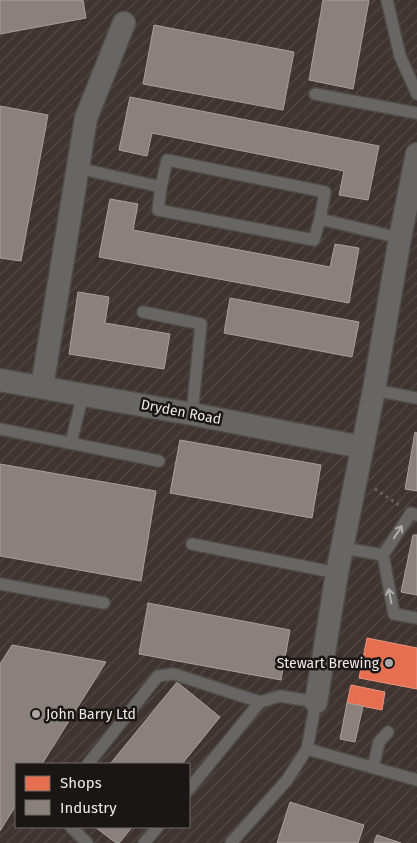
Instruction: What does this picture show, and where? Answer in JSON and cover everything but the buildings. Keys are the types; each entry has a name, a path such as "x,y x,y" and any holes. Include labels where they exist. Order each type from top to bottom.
{"street":[{"path":"42,387 86,118 124,23"},
{"path":"316,702 337,574 361,446 374,390 400,238 411,215 417,154"},
{"name":"Dryden Road","path":"0,380 361,446"}],"lane":[{"path":"387,0 400,56 417,94"},
{"path":"315,94 417,113"},
{"path":"167,160 325,192 314,240 158,210 161,187 167,160"},
{"path":"78,168 161,187"},
{"path":"320,219 400,238"},
{"path":"143,312 202,324 192,414"},
{"path":"374,390 417,398"},
{"path":"71,443 83,394"},
{"path":"0,429 159,460"},
{"path":"414,514 383,555 394,614 417,618"},
{"path":"192,544 337,574"},
{"path":"343,548 383,555"},
{"path":"0,584 104,603"},
{"path":"89,763 158,676 174,674 260,702"},
{"path":"190,788 260,702 280,696 316,702 307,749 287,780 231,843"},
{"path":"373,768 380,742 388,732"},
{"path":"307,749 417,780"},
{"path":"72,828 87,843"},
{"path":"144,843 157,828"}],"path":[{"path":"356,476 414,514"}],"shaded area":[{"path":"0,0 417,0 417,843 0,843"}],"place":[{"name":"Stewart Brewing","path":"389,663"},
{"name":"John Barry Ltd","path":"36,714"}]}
